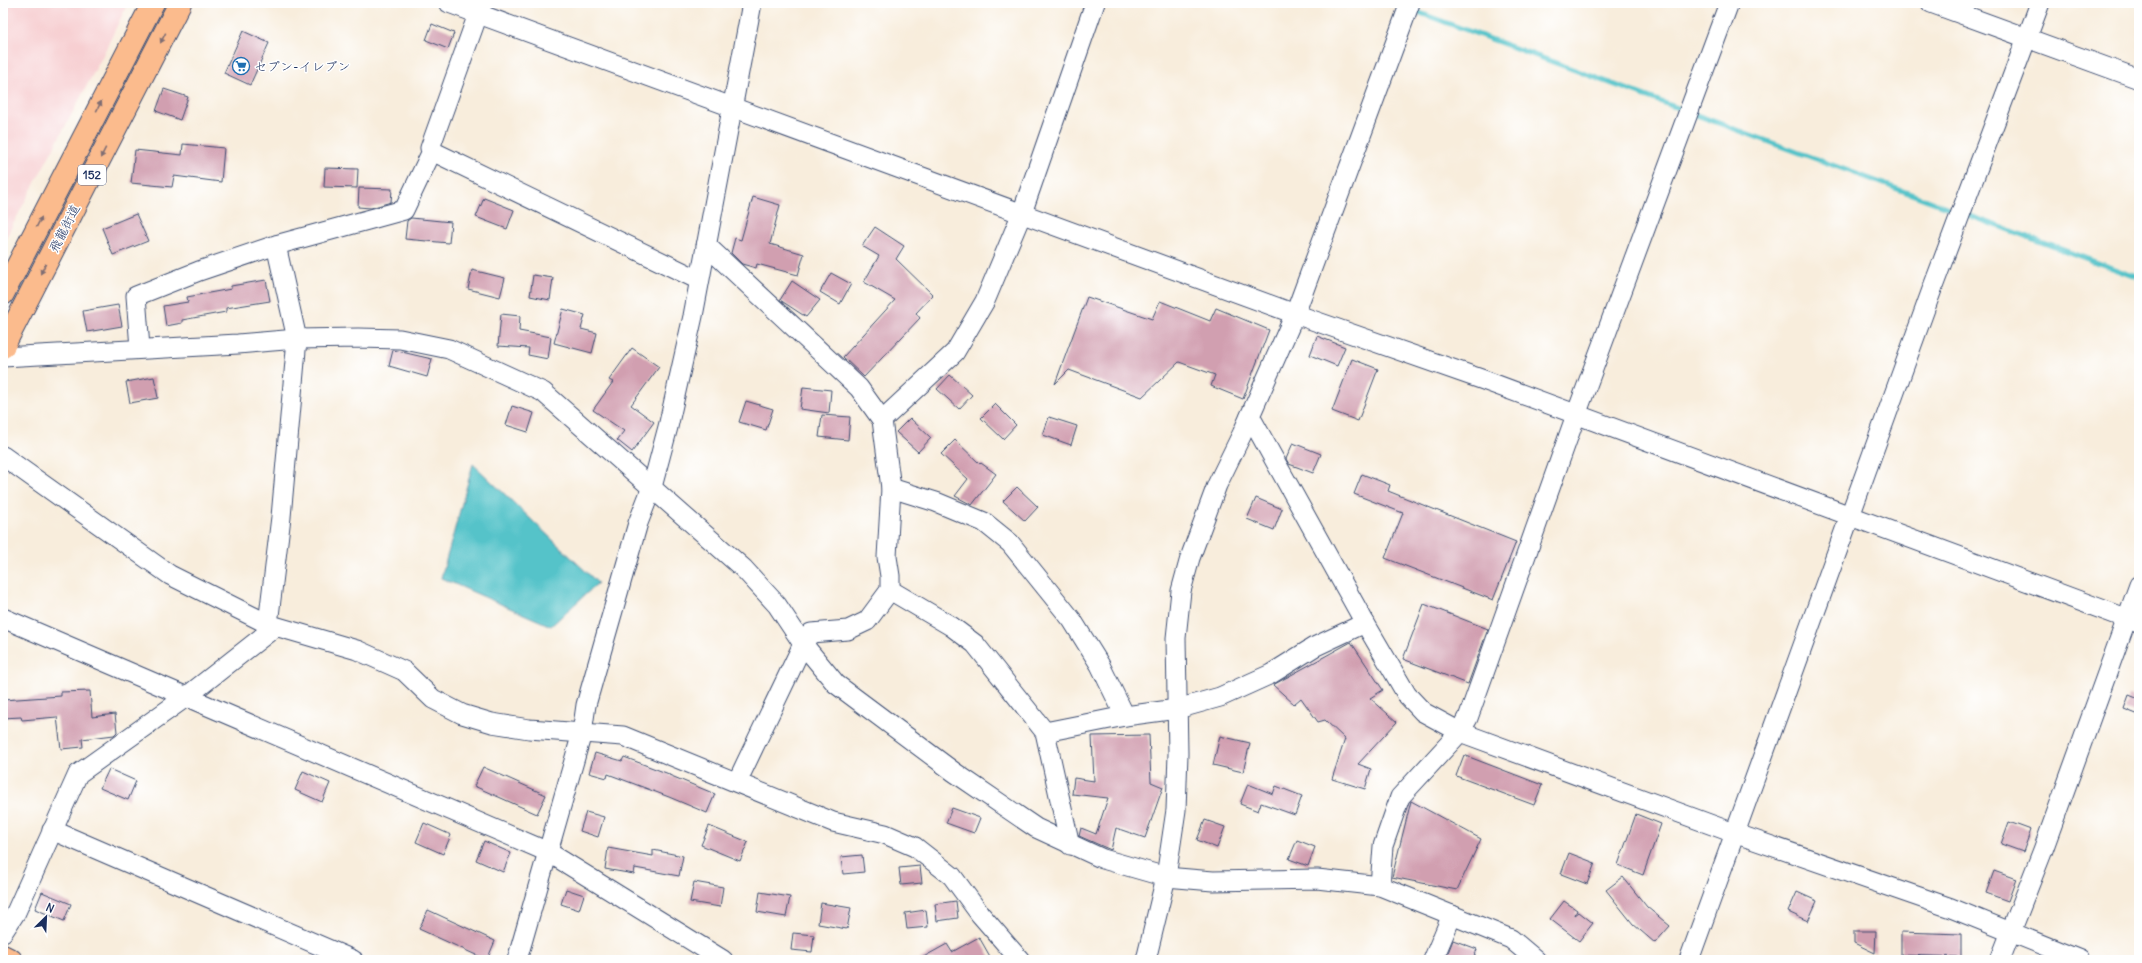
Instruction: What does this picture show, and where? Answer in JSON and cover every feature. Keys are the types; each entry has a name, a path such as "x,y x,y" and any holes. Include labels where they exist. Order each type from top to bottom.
{"main road":[{"name":"飛龍街道","path":"3,294 153,3"},
{"name":"飛龍街道","path":"3,347 180,3"},
{"path":"3,956 11,960"}],"street":[{"path":"449,3 480,8 732,107 2133,620"},
{"path":"517,960 582,733 588,698 638,523 652,487 679,379 752,3"},
{"path":"882,420 955,352 985,301 1022,213 1095,3"},
{"path":"1380,886 1383,846 1400,797 1460,732 1468,718 1576,415 1729,3"},
{"path":"1932,3 2139,79"},
{"path":"1689,960 1851,517 1934,284 2040,3"},
{"path":"140,348 136,296 199,271 276,245 404,210 432,151 430,148 480,8"},
{"path":"1146,960 1166,877 1176,810 1176,638 1181,591 1190,558 1217,485 1250,416 1295,314 1408,10"},
{"path":"432,151 699,280"},
{"path":"3,932 16,912 78,774 186,697 271,626 297,339 276,245"},
{"path":"706,245 859,388 882,420 891,488 887,557 890,590 867,621 848,630 811,633 803,644 737,782"},
{"path":"3,357 140,348 238,344 297,339 400,339 449,349 543,392 744,569 776,605 803,644 836,684 954,772 1036,828 1103,859 1166,877 1213,881 1317,879 1380,886 1511,939 1536,960"},
{"path":"1250,416 1365,623 1407,695 1423,712 1460,732 1734,834 1951,908 2080,960"},
{"path":"3,456 170,575 271,626 357,650 404,671 433,699 462,714 492,723 529,729 623,736 833,822 885,834 915,847 952,876 980,914 1020,960"},
{"path":"891,488 936,502 984,522 1010,543 1072,620 1100,665 1125,716"},
{"path":"2000,960 2133,620 2139,585"},
{"path":"890,590 951,626 976,644 1045,732 1070,845"},
{"path":"3,618 548,852 723,960"},
{"path":"1045,732 1125,716 1177,709 1220,697 1271,674 1314,647 1365,623"},
{"path":"52,830 353,960"},
{"path":"1433,960 1452,915"}],"shaded area":[{"path":"3,3 128,3 101,59 3,243"}],"water":[{"path":"473,464 598,583 551,626 441,578"}],"building":[{"path":"432,24 454,33 448,49 426,40"},
{"path":"243,31 269,43 250,85 224,73"},
{"path":"164,89 188,97 180,120 156,111"},
{"path":"183,144 224,148 221,182 174,176 172,187 131,183 135,150 182,155"},
{"path":"325,168 358,169 357,188 324,187"},
{"path":"359,188 392,189 391,202 371,208 358,207"},
{"path":"753,197 780,205 770,244 804,254 798,275 757,264 756,268 742,264 731,253 735,238 741,240"},
{"path":"484,198 514,210 507,229 476,217"},
{"path":"136,214 148,241 113,255 102,228"},
{"path":"411,218 451,222 449,243 405,239 407,221"},
{"path":"875,227 904,246 896,259 933,295 916,313 920,318 864,377 843,357 895,300 864,282 879,256 862,246"},
{"path":"472,270 505,278 500,297 468,289"},
{"path":"831,273 851,284 840,304 820,292"},
{"path":"533,275 553,278 550,300 530,296"},
{"path":"266,280 270,301 226,308 226,312 182,320 182,323 166,326 163,306 188,302 187,297 231,289 231,286"},
{"path":"792,281 820,300 806,317 780,300"},
{"path":"1087,297 1152,319 1160,301 1210,321 1216,308 1269,330 1243,399 1211,386 1215,375 1179,362 1142,397 1069,370 1055,384"},
{"path":"118,305 122,326 87,332 83,311"},
{"path":"563,309 585,315 581,329 597,333 592,353 554,343"},
{"path":"501,314 520,316 519,331 551,337 548,359 528,355 529,348 498,346"},
{"path":"1317,336 1345,347 1337,366 1310,355"},
{"path":"632,348 659,367 631,405 654,422 632,452 617,440 624,431 593,410 613,382 609,380"},
{"path":"393,350 432,359 427,377 389,366"},
{"path":"1352,359 1378,369 1358,421 1332,411"},
{"path":"950,375 972,395 959,409 937,389"},
{"path":"154,377 158,398 130,403 126,382"},
{"path":"803,387 831,390 829,413 800,409"},
{"path":"746,401 773,409 766,430 739,422"},
{"path":"995,404 1016,425 1003,439 981,418"},
{"path":"512,406 534,413 528,432 506,425"},
{"path":"822,415 850,417 848,440 819,437"},
{"path":"1049,417 1077,426 1071,445 1043,435"},
{"path":"910,418 931,438 918,452 896,432"},
{"path":"955,440 980,464 981,463 996,474 972,505 955,496 968,479 941,454"},
{"path":"1293,443 1321,454 1313,473 1289,464 1286,459"},
{"path":"1362,474 1390,485 1388,491 1516,542 1493,600 1385,558 1403,513 1354,494"},
{"path":"1017,487 1038,507 1025,521 1003,501"},
{"path":"1256,498 1282,509 1274,530 1247,519"},
{"path":"1424,604 1488,629 1468,684 1403,659"},
{"path":"1351,642 1383,690 1370,698 1397,722 1358,764 1371,769 1365,789 1332,779 1345,739 1325,720 1318,722 1301,698 1294,704 1273,685"},
{"path":"90,691 92,717 115,714 117,732 114,735 82,739 83,747 61,749 57,717 22,720 21,717 3,718 3,700 61,696 61,692"},
{"path":"2129,695 2139,699 2139,715 2124,709"},
{"path":"1149,735 1151,782 1163,787 1145,838 1116,828 1111,850 1079,836 1081,828 1096,834 1108,798 1072,794 1074,778 1094,781 1092,736"},
{"path":"1220,736 1250,743 1243,772 1213,765"},
{"path":"595,753 622,761 624,757 669,774 715,794 707,813 608,774 607,778 589,773"},
{"path":"1464,755 1542,785 1534,805 1456,776"},
{"path":"483,767 546,795 537,814 474,786"},
{"path":"109,769 136,781 128,800 100,788"},
{"path":"303,771 330,783 322,802 295,790"},
{"path":"1248,784 1273,794 1276,786 1302,796 1295,815 1261,803 1258,811 1240,804"},
{"path":"1411,801 1481,839 1457,890 1392,877"},
{"path":"952,808 980,818 974,833 946,823"},
{"path":"586,812 604,817 598,837 580,831"},
{"path":"1636,814 1661,824 1643,875 1618,865"},
{"path":"1205,820 1225,827 1217,848 1197,840"},
{"path":"2009,822 2031,830 2023,852 2001,844"},
{"path":"424,823 451,835 443,854 416,842"},
{"path":"709,826 748,842 740,861 701,845"},
{"path":"1297,840 1315,847 1308,866 1289,859"},
{"path":"484,841 511,853 503,872 476,860"},
{"path":"608,848 653,856 653,850 683,856 679,876 635,868 634,874 605,869"},
{"path":"1569,853 1595,863 1587,884 1561,874"},
{"path":"862,855 864,872 843,874 841,857"},
{"path":"920,866 922,883 901,885 899,868"},
{"path":"1994,871 2016,879 2008,901 1986,893"},
{"path":"1623,877 1647,907 1670,926 1655,943 1633,924 1606,890"},
{"path":"694,882 723,887 720,907 690,902"},
{"path":"566,889 584,895 579,910 561,904"},
{"path":"42,892 71,904 64,921 35,909"},
{"path":"760,892 790,897 786,917 757,912"},
{"path":"1797,892 1817,901 1808,921 1788,912"},
{"path":"956,901 958,918 937,921 935,904"},
{"path":"1564,901 1577,910 1575,915 1579,912 1593,923 1579,941 1550,919"},
{"path":"821,903 851,908 847,929 818,924"},
{"path":"428,910 495,941 487,960 419,929"},
{"path":"926,910 928,927 907,929 905,913"},
{"path":"1854,931 1876,931 1875,953 1854,943"},
{"path":"1901,932 1961,934 1961,957 1901,955"},
{"path":"793,933 814,935 812,952 791,950"},
{"path":"979,937 992,960 918,960 947,944 952,952"},
{"path":"1453,940 1477,949 1473,960 1445,960"}],"waterway":[{"path":"1393,3 1404,7"},
{"path":"1412,10 2139,278"}],"place":[{"name":"セブン-イレブン","path":"241,66"}]}
